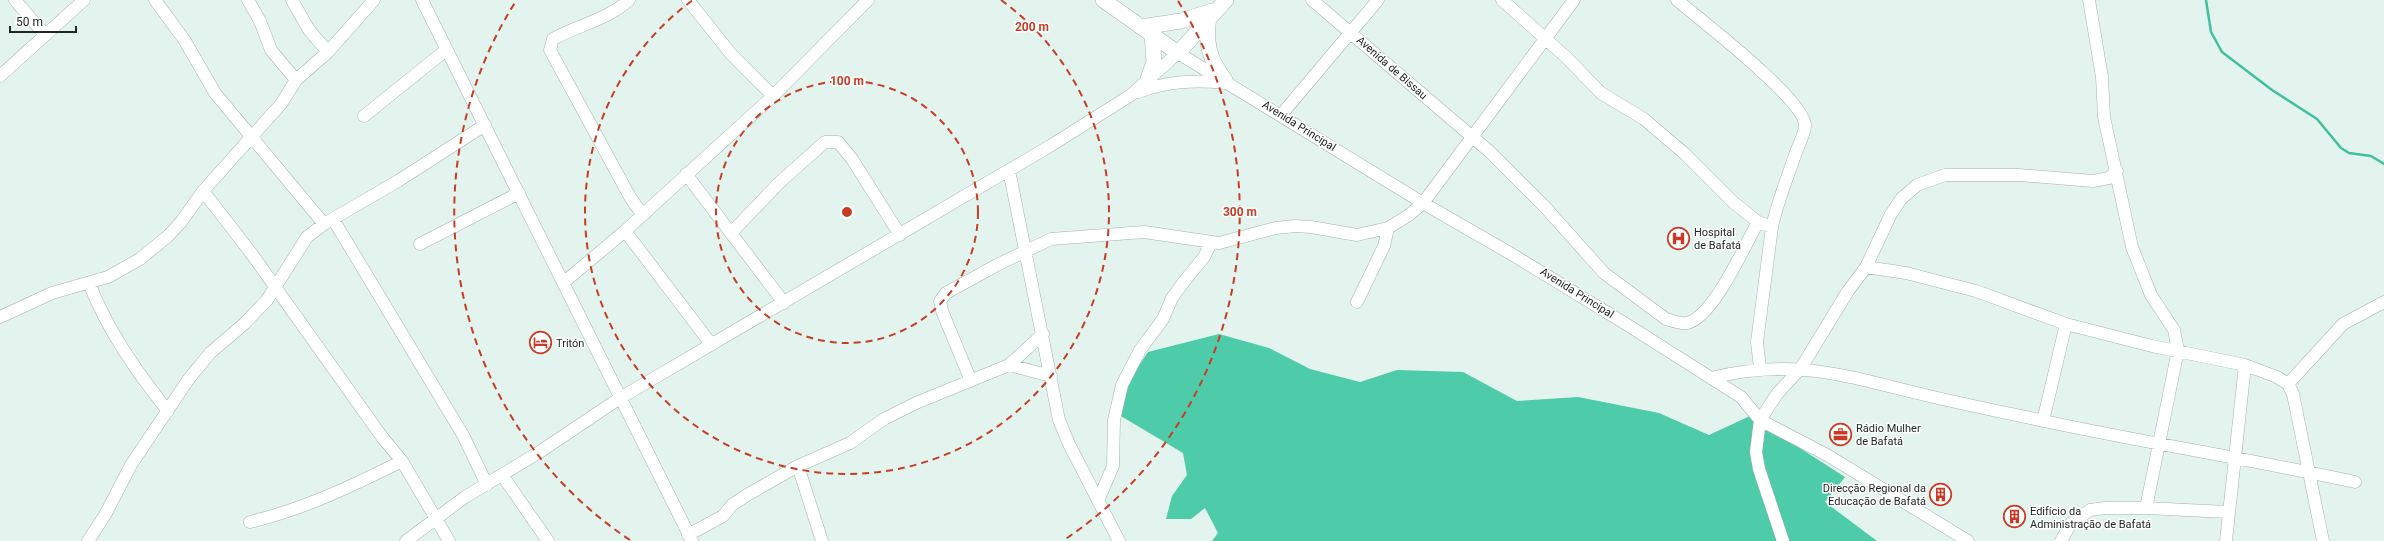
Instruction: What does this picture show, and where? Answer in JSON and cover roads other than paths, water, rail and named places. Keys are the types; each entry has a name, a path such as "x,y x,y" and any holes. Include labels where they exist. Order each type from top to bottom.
{"main road":[{"path":"1103,0 1178,52 1217,9"},
{"path":"1146,31 1217,9"},
{"path":"1217,9 1206,34 1207,47 1214,65 1227,82"},
{"path":"1146,31 1154,62 1148,79"}],"street":[{"path":"15,0 45,35"},
{"path":"0,76 84,0"},
{"path":"155,0 185,41 215,94 329,221 463,435 487,485"},
{"path":"248,0 260,21 271,50 296,80"},
{"path":"292,0 309,30 328,52"},
{"path":"2,313 52,293 108,277 153,248 181,222 203,192 281,104 296,80 328,52 374,0"},
{"path":"422,0 690,538 722,516 732,505 747,495 798,466 850,443 884,419 916,403 1009,365 1043,334"},
{"path":"629,0 616,12 569,30 553,39 550,50 630,198 642,214"},
{"path":"688,0 731,54 773,96"},
{"path":"564,283 625,231 773,96 868,0"},
{"name":"Avenida de Bissau","path":"1312,0 1351,32 1471,137 1545,207 1604,272 1652,310 1666,319 1677,323 1687,323 1699,317 1711,305 1758,222"},
{"path":"1281,115 1378,0"},
{"path":"1502,0 1544,37 1601,93 1644,119 1685,154 1733,202 1758,222 1772,227"},
{"path":"971,381 942,311 940,301 946,293 1026,250 1051,239 1120,232 1167,234 1210,243 1219,243 1276,228 1295,226 1311,227 1357,235 1388,228 1409,215 1423,203 1544,37 1574,0"},
{"path":"1677,0 1772,81 1798,107 1804,118 1802,134 1775,212 1772,227 1757,342 1760,368"},
{"path":"2089,0 2102,77 2104,117 2117,171 2132,247 2139,268 2151,295 2174,330 2178,350 2146,508"},
{"path":"364,116 446,50"},
{"path":"1131,95 1178,52"},
{"name":"Avenida Principal","path":"1178,52 1423,203 1567,286 1741,397 1760,420 1827,455 1968,541"},
{"path":"406,541 434,518 465,497 487,485 620,398 1009,170 1131,95 1157,85 1179,81 1227,82"},
{"path":"88,541 105,515 131,465 188,380 210,353 257,312 307,237 329,221 398,181 485,125"},
{"path":"731,233 781,181 825,142 832,141 838,142 852,159 900,234"},
{"path":"1009,170 1059,420 1118,541"},
{"path":"1783,541 1759,469 1756,452 1760,420 1776,394 1801,368 1848,291 1866,267 1891,214 1901,199 1917,185 1930,178 1945,175 1990,174 2100,181 2109,178 2117,171"},
{"path":"686,174 784,303"},
{"path":"203,192 251,253 402,461 434,518 449,541"},
{"path":"420,244 519,193"},
{"path":"1357,302 1384,246 1388,228"},
{"path":"625,231 712,344"},
{"path":"1098,501 1112,466 1114,420 1122,385 1140,350 1162,319 1172,298 1204,257 1210,243"},
{"path":"1866,267 1906,273 1976,291 2066,324 2152,346 2178,350 2245,365 2269,373 2288,384 2296,404 2323,541"},
{"path":"89,283 106,321 124,352 139,375 168,411"},
{"path":"2288,384 2343,324 2384,302"},
{"path":"2043,421 2066,324"},
{"path":"1009,365 1051,376"},
{"path":"2226,541 2227,512 2235,459 2245,365"},
{"path":"1711,378 1760,368 1801,368 1860,378 2043,421 2158,445 2355,482"},
{"path":"250,522 278,515 341,492 402,461"},
{"path":"798,466 822,541"},
{"path":"502,475 548,541"},
{"path":"2061,541 2071,523 2090,510 2105,508 2146,508 2227,512"}],"waterway":[{"path":"2206,0 2211,32 2222,52 2272,90 2317,119 2341,148 2349,153 2371,156 2384,164"}],"place":[{"name":"Hospital de Bafatá","path":"1678,238"},
{"name":"Tritón","path":"540,343"},
{"name":"Rádio Mulher de Bafatá","path":"1841,434"},
{"name":"Direcção Regional da Educação de Bafatá","path":"1941,494"},
{"name":"Edifício da Administração de Bafatá","path":"2015,517"}]}
